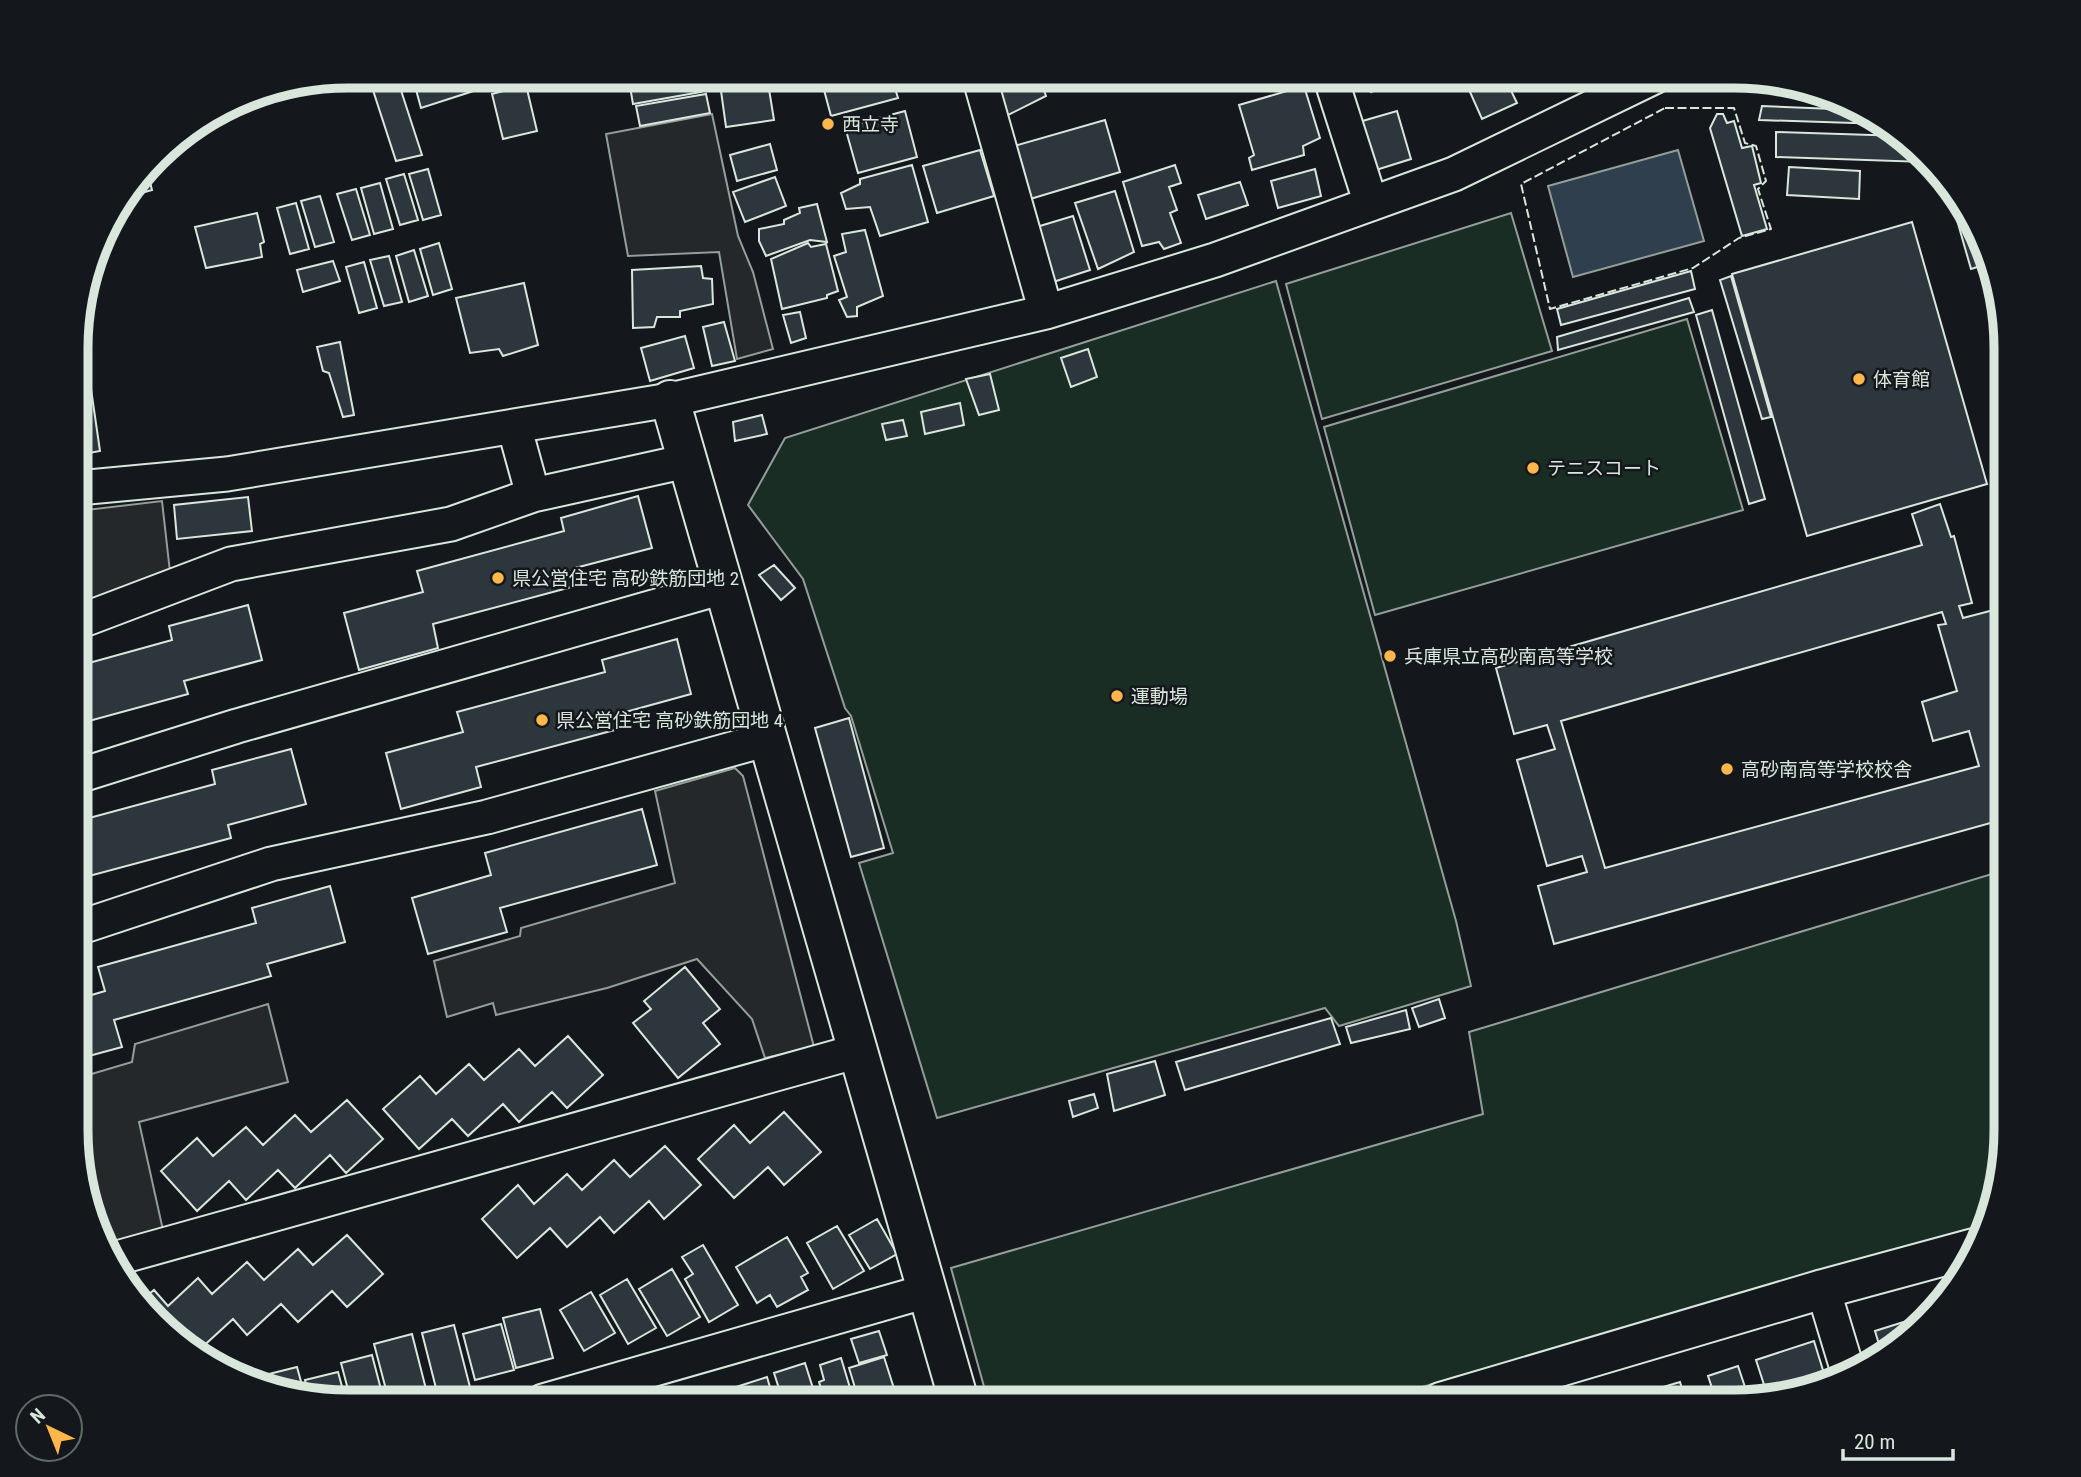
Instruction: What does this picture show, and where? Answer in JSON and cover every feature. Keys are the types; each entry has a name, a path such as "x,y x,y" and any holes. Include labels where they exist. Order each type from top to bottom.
{"street":[{"path":"983,88 1046,312"},
{"path":"1334,88 1371,204"},
{"path":"88,487 227,474 670,400 1046,312 1215,260 1454,174 1631,88"},
{"path":"670,400 956,1390"},
{"path":"514,426 533,495"},
{"path":"88,618 231,564 451,524 533,495 687,461"},
{"path":"88,773 237,726 723,587"},
{"path":"88,925 271,864 487,817 768,739"},
{"path":"121,1257 858,1052"},
{"path":"1482,1390 1963,1251"},
{"path":"1823,1290 1846,1364"},
{"path":"610,1390 927,1291"}],"green space":[{"path":"1511,213 1552,351 1322,419 1286,284"},
{"name":"運動場","path":"1276,281 1456,921 1471,986 1339,1026 1325,1008 937,1118 859,863 893,853 851,716 845,708 803,579 748,505 785,438"},
{"name":"テニスコート","path":"1687,319 1743,510 1375,615 1324,427"},
{"path":"1994,873 1993,1146 1985,1196 1973,1231 1411,1390 985,1390 951,1268 1483,1114 1469,1032"}],"shaded area":[{"path":"712,114 738,236 753,272 773,349 737,359 719,252 628,256 606,134"},
{"path":"162,501 170,572 88,601 88,510"},
{"path":"735,768 743,776 814,1047 765,1058 752,1019 697,959 607,988 496,1015 493,1003 447,1017 434,961 520,936 521,928 675,883 655,791"},
{"path":"268,1004 288,1082 139,1122 163,1230 115,1246 101,1213 90,1163 88,1075 132,1062 135,1044"}],"water":[{"path":"1678,150 1704,241 1573,277 1548,186"}],"building":[{"path":"372,88 400,88 422,155 396,161"},
{"path":"416,88 483,88 421,108"},
{"path":"527,88 537,131 503,139 492,94"},
{"path":"630,88 700,88 701,92 633,104"},
{"path":"769,88 774,120 726,127 721,91"},
{"path":"823,88 895,88 898,98 831,116"},
{"path":"989,88 1043,88 1046,96 1000,119"},
{"path":"1305,88 1320,138 1303,146 1304,155 1252,170 1249,158 1254,155 1239,105"},
{"path":"1468,88 1510,88 1517,103 1482,119"},
{"path":"706,94 710,113 640,126 636,106"},
{"path":"1762,106 1838,109 1865,123 1759,120"},
{"path":"905,111 917,157 858,173 845,127"},
{"path":"1397,111 1411,159 1376,170 1359,122"},
{"path":"1717,114 1723,114 1727,123 1734,121 1742,148 1752,146 1761,183 1754,185 1767,229 1742,236 1710,128"},
{"path":"1105,120 1120,172 1027,200 1011,147"},
{"path":"1776,132 1884,135 1915,162 1776,157"},
{"path":"770,144 777,170 737,181 730,155"},
{"path":"980,150 994,196 937,213 923,166"},
{"path":"912,165 928,222 880,236 870,207 846,209 841,193 860,184 860,179"},
{"path":"1175,165 1181,183 1169,187 1177,210 1170,213 1181,243 1164,249 1159,242 1142,246 1123,182"},
{"path":"1789,167 1860,171 1859,199 1787,195"},
{"path":"428,169 441,215 423,220 409,174"},
{"path":"1315,169 1321,196 1278,208 1271,181"},
{"path":"404,174 418,220 400,225 386,179"},
{"path":"775,177 786,206 745,222 733,192"},
{"path":"149,179 152,190 137,194"},
{"path":"1240,182 1248,205 1206,219 1198,195"},
{"path":"380,183 393,229 374,234 361,188"},
{"path":"356,189 370,235 352,240 337,194"},
{"path":"1115,191 1134,252 1098,269 1075,203"},
{"path":"320,196 334,242 315,247 301,201"},
{"path":"296,203 309,249 290,254 277,208"},
{"path":"817,204 827,242 810,240 766,256 759,241 759,229 784,224 784,220 800,213 799,208"},
{"path":"1954,210 1981,266 1971,269"},
{"path":"257,213 264,242 260,244 262,257 206,268 195,227"},
{"path":"1073,216 1090,270 1047,284 1030,229"},
{"name":"体育館","path":"1912,222 1987,484 1807,536 1732,274"},
{"path":"865,230 883,296 857,307 857,316 847,317 839,300 847,297 834,256 846,252 842,234"},
{"path":"439,243 452,289 433,295 420,249"},
{"path":"808,243 811,247 826,244 838,291 827,295 827,298 782,309 771,259"},
{"path":"414,250 428,296 409,302 396,256"},
{"path":"389,256 402,302 384,306 370,260"},
{"path":"333,261 340,281 303,292 297,270"},
{"path":"364,262 377,308 359,313 346,267"},
{"path":"701,266 703,278 712,279 713,304 680,311 680,317 657,317 654,327 633,328 632,270"},
{"path":"1691,271 1695,289 1561,325 1557,309"},
{"path":"1731,276 1771,417 1762,419 1720,280"},
{"path":"524,283 538,345 503,356 499,349 470,353 456,298"},
{"path":"1689,298 1694,312 1558,350 1557,337"},
{"path":"1712,310 1765,499 1749,504 1696,315"},
{"path":"800,312 806,338 791,343 783,315"},
{"path":"724,322 735,361 712,366 703,327"},
{"path":"685,336 694,368 650,381 641,348"},
{"path":"340,342 354,415 343,417 329,373 323,371 317,347"},
{"path":"1088,349 1097,377 1071,387 1061,358"},
{"path":"88,368 100,451 88,453"},
{"path":"990,374 999,410 979,415 966,379"},
{"path":"960,403 964,425 925,434 921,412"},
{"path":"762,415 767,434 735,441 733,422"},
{"path":"903,420 907,436 886,440 882,424"},
{"name":"県公営住宅 高砂鉄筋団地 2","path":"638,496 652,548 575,568 579,585 433,624 438,648 359,670 344,613 423,592 417,571 564,531 561,518"},
{"path":"248,497 252,531 177,539 174,505"},
{"name":"兵庫県立高砂南高等学校","path":"1940,504 1951,537 1954,536 1972,603 1959,606 1963,618 1994,610 1994,822 1554,944 1538,886 1587,872 1582,856 1547,866 1517,760 1555,749 1547,725 1514,734 1496,668 1922,545 1912,514","holes":["1942,612 1946,624 1938,625 1957,691 1922,702 1933,741 1969,731 1979,766 1605,868 1561,721"]},
{"path":"774,565 795,588 781,600 759,575"},
{"path":"248,605 262,660 184,681 188,694 88,721 88,663 172,640 169,626"},
{"name":"県公営住宅 高砂鉄筋団地 4","path":"677,639 691,694 622,713 626,727 476,767 481,787 401,809 386,753 463,732 457,712 605,672 602,660"},
{"path":"849,718 884,848 851,857 815,728"},
{"path":"291,749 306,804 228,825 231,838 88,876 88,818 215,784 212,770"},
{"path":"642,809 657,865 500,908 507,932 428,954 412,898 491,875 485,853"},
{"path":"330,886 345,942 267,964 271,976 114,1020 122,1047 88,1056 88,996 105,991 98,967 256,923 252,908"},
{"path":"685,967 720,1009 703,1023 720,1044 678,1078 633,1023 651,1009 644,1001"},
{"path":"1439,999 1445,1018 1419,1027 1412,1008"},
{"path":"1406,1010 1410,1029 1351,1043 1346,1027"},
{"path":"1331,1018 1340,1044 1185,1090 1176,1062"},
{"path":"568,1036 603,1075 567,1108 552,1092 519,1122 503,1104 468,1136 452,1119 419,1149 383,1109 420,1076 436,1094 469,1064 484,1080 519,1049 535,1066"},
{"path":"1155,1061 1165,1095 1114,1111 1107,1074"},
{"path":"1094,1094 1098,1108 1073,1117 1069,1101"},
{"path":"347,1100 383,1139 346,1173 330,1155 295,1188 278,1170 246,1200 229,1181 197,1211 161,1171 197,1138 213,1156 246,1127 263,1145 295,1115 311,1132"},
{"path":"784,1112 821,1152 784,1185 768,1167 734,1198 698,1159 734,1125 750,1143"},
{"path":"665,1146 701,1185 664,1219 649,1201 614,1233 600,1217 567,1247 550,1228 517,1258 482,1219 518,1185 534,1204 567,1174 582,1190 614,1160 630,1177"},
{"path":"877,1219 897,1254 870,1269 849,1235"},
{"path":"837,1226 864,1271 833,1289 807,1243"},
{"path":"347,1235 383,1274 347,1307 332,1291 298,1322 281,1304 247,1335 233,1319 203,1346 176,1325 147,1296 154,1290 168,1306 198,1278 212,1294 247,1262 264,1280 298,1249 313,1265"},
{"path":"787,1237 808,1273 801,1277 808,1290 777,1307 770,1295 757,1303 736,1267"},
{"path":"703,1245 738,1305 709,1322 685,1279 693,1274 682,1257"},
{"path":"672,1269 700,1317 667,1336 639,1289"},
{"path":"627,1279 656,1328 628,1344 600,1295"},
{"path":"591,1292 615,1333 584,1351 560,1310"},
{"path":"540,1309 553,1358 516,1368 503,1318"},
{"path":"1910,1320 1879,1345 1875,1331"},
{"path":"501,1324 514,1370 475,1380 463,1334"},
{"path":"454,1325 471,1390 436,1390 422,1333"},
{"path":"879,1331 887,1355 859,1363 851,1339"},
{"path":"412,1334 426,1390 386,1390 374,1344"},
{"path":"1814,1341 1824,1373 1765,1387 1756,1360"},
{"path":"372,1355 381,1390 348,1390 341,1363"},
{"path":"884,1357 894,1390 856,1390 849,1368"},
{"path":"841,1358 851,1390 822,1390 819,1382 824,1380 820,1365"},
{"path":"805,1363 814,1390 779,1390 774,1373"},
{"path":"1738,1366 1746,1389 1713,1390 1708,1376"},
{"path":"297,1367 302,1385 281,1381 263,1376"},
{"path":"338,1372 343,1390 306,1386 305,1380"},
{"path":"767,1377 771,1390 734,1390"},
{"path":"1680,1382 1682,1390 1653,1390"}],"fence":[{"path":"1665,108 1734,108 1745,143 1756,146 1766,181 1758,189 1771,229 1739,238 1693,268 1550,309 1521,184 1665,108"}],"place":[{"name":"西立寺","path":"828,124"},
{"name":"体育館","path":"1859,379"},
{"name":"テニスコート","path":"1533,468"},
{"name":"県公営住宅 高砂鉄筋団地 2","path":"498,578"},
{"name":"兵庫県立高砂南高等学校","path":"1390,656"},
{"name":"運動場","path":"1117,696"},
{"name":"県公営住宅 高砂鉄筋団地 4","path":"542,720"},
{"name":"高砂南高等学校校舎","path":"1727,769"}]}
